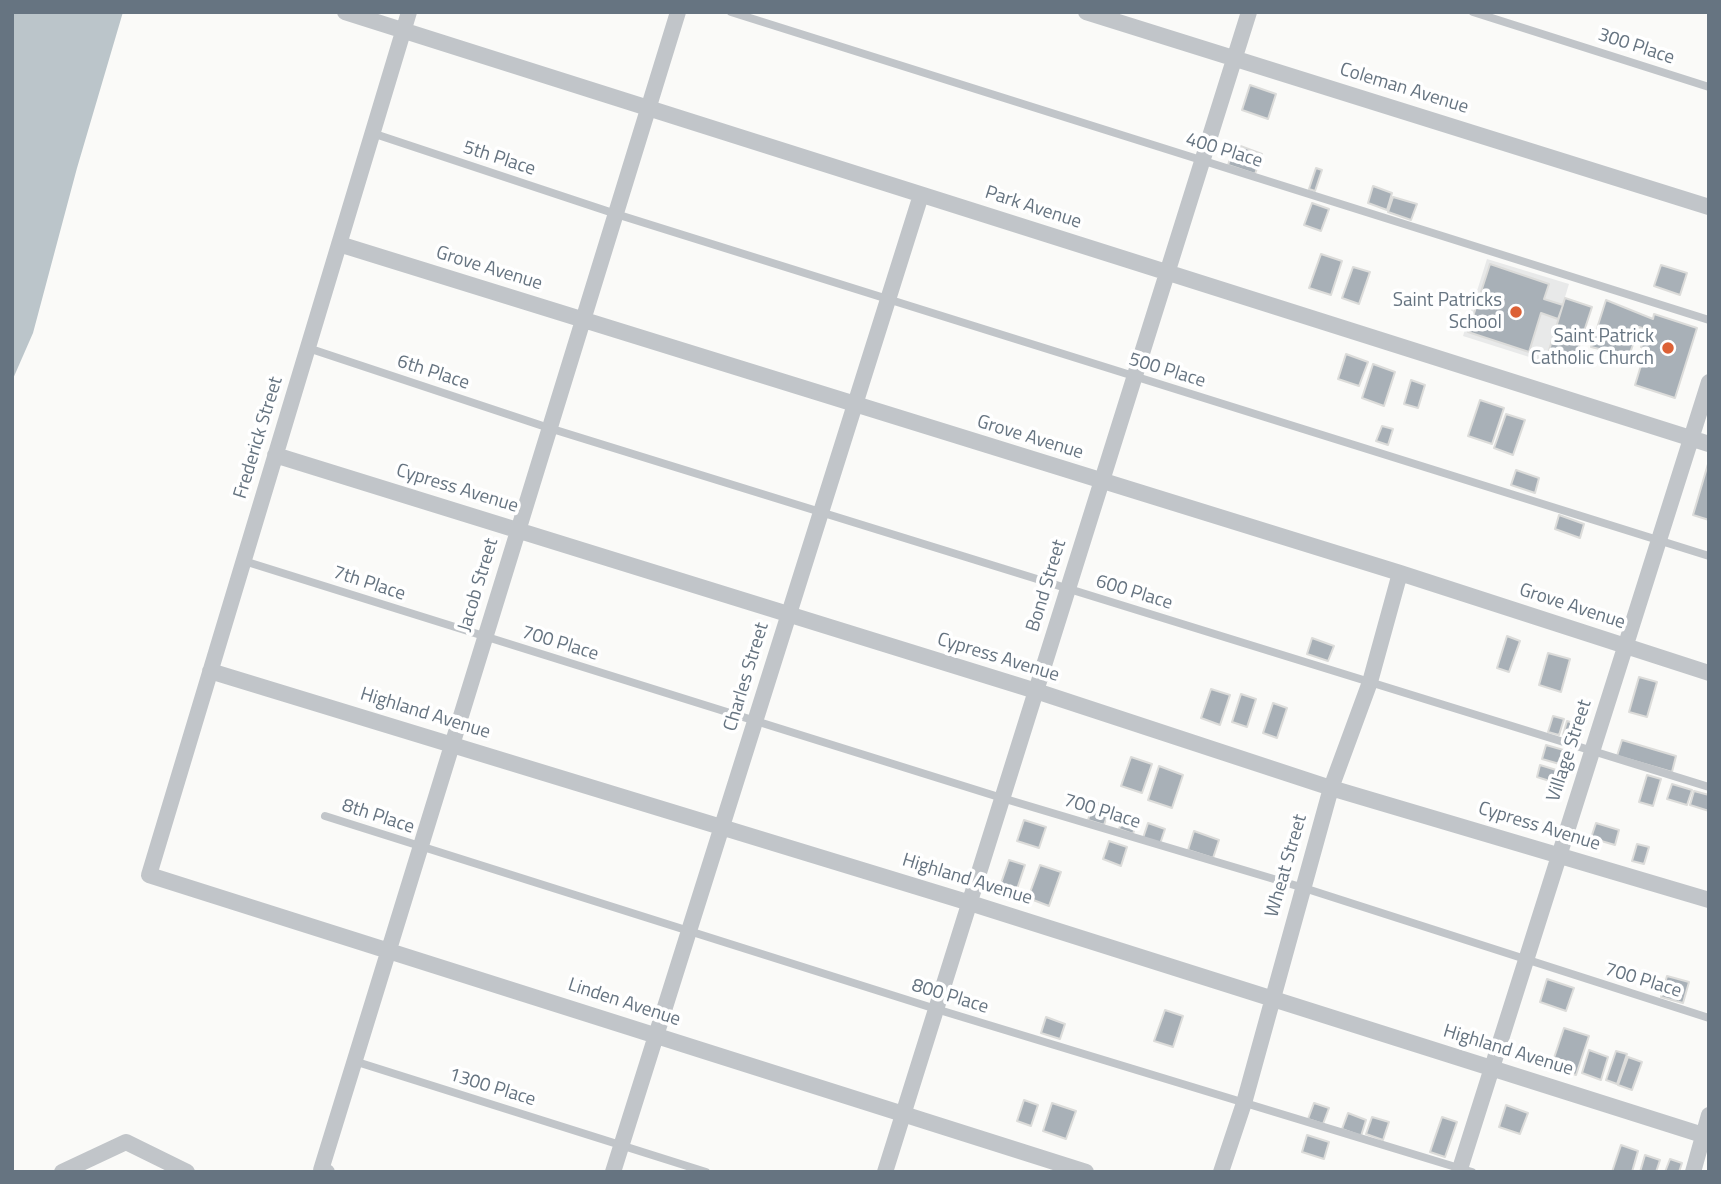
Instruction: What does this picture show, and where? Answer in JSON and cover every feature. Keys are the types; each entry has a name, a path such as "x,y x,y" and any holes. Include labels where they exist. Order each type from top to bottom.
{"street":[{"name":"Park Avenue","path":"345,12 1709,444"},
{"name":"Frederick Street","path":"149,875 409,12"},
{"name":"Jacob Street","path":"324,1171 354,1061 678,12"},
{"name":"Coleman Avenue","path":"1086,12 1709,207"},
{"name":"Bond Street","path":"885,1172 1249,12"},
{"name":"Charles Street","path":"613,1172 921,195"},
{"name":"Grove Avenue","path":"339,244 1101,483 1400,573 1709,673"},
{"name":"Village Street","path":"1464,1170 1492,1068 1709,382"},
{"name":"Cypress Avenue","path":"275,455 1036,691 1331,788 1709,900"},
{"name":"Wheat Street","path":"1221,1172 1244,1103 1270,1000 1331,788 1370,682 1400,573"},
{"name":"Highland Avenue","path":"211,671 970,902 1270,1000 1706,1137"},
{"name":"Linden Avenue","path":"149,875 1086,1172"},
{"path":"1692,1172 1706,1137 1709,1115"},
{"path":"62,1172 126,1142 187,1172"}],"lane":[{"name":"400 Place","path":"731,12 1709,320"},
{"name":"300 Place","path":"1473,12 1709,87"},
{"name":"5th Place","path":"372,133 616,214"},
{"name":"500 Place","path":"616,214 1709,556"},
{"name":"6th Place","path":"308,348 549,428"},
{"name":"600 Place","path":"549,428 1709,787"},
{"name":"7th Place","path":"243,561 485,638"},
{"name":"700 Place","path":"485,638 1304,888 1709,1018"},
{"name":"8th Place","path":"325,816 420,848"},
{"name":"800 Place","path":"420,848 690,929 936,1009 1464,1170"},
{"name":"1300 Place","path":"354,1061 706,1172"}],"shaded area":[{"path":"12,12 123,12 77,168 33,333 12,381"},
{"name":"Saint Patricks School","path":"1487,259 1569,284 1545,362 1463,336"}],"building":[{"path":"1250,85 1276,94 1268,119 1242,110"},
{"path":"1235,144 1262,154 1255,174 1228,165"},
{"path":"1316,168 1322,170 1315,191 1309,189"},
{"path":"1373,186 1392,193 1387,210 1368,203"},
{"path":"1393,197 1417,204 1411,220 1388,212"},
{"path":"1312,203 1329,209 1321,231 1304,225"},
{"path":"1321,254 1342,261 1331,295 1309,288"},
{"name":"Saint Patricks School","path":"1490,264 1549,284 1544,299 1563,305 1558,319 1541,313 1529,352 1468,332"},
{"path":"1661,265 1687,273 1680,295 1654,286"},
{"path":"1353,267 1370,272 1359,304 1342,298"},
{"path":"1565,298 1592,307 1573,365 1547,357"},
{"name":"Saint Patrick Catholic Church","path":"1606,300 1653,319 1654,314 1697,328 1675,398 1635,385 1646,349 1641,347 1643,341 1638,339 1642,328 1639,327 1629,356 1591,347"},
{"path":"1346,354 1368,362 1359,386 1338,379"},
{"path":"1373,364 1395,372 1384,406 1362,398"},
{"path":"1411,380 1425,385 1418,408 1404,404"},
{"path":"1480,400 1504,408 1492,444 1468,436"},
{"path":"1506,414 1525,420 1513,455 1494,448"},
{"path":"1382,426 1393,429 1388,445 1376,441"},
{"path":"1709,464 1709,520 1693,515"},
{"path":"1516,470 1539,478 1535,493 1511,485"},
{"path":"1559,515 1584,524 1580,538 1555,529"},
{"path":"1507,636 1520,641 1509,672 1497,668"},
{"path":"1312,638 1334,646 1328,661 1307,654"},
{"path":"1548,653 1570,659 1561,692 1539,685"},
{"path":"1639,677 1657,682 1647,717 1629,712"},
{"path":"1211,689 1230,695 1220,725 1201,718"},
{"path":"1241,694 1256,699 1247,727 1232,722"},
{"path":"1273,703 1287,708 1277,738 1263,733"},
{"path":"1553,716 1564,719 1559,735 1548,732"},
{"path":"1567,721 1580,725 1576,739 1563,735"},
{"path":"1622,740 1676,756 1672,772 1617,756"},
{"path":"1546,745 1567,751 1563,765 1542,759"},
{"path":"1131,757 1152,764 1142,793 1121,786"},
{"path":"1540,765 1566,773 1562,785 1537,777"},
{"path":"1159,766 1183,775 1172,808 1148,800"},
{"path":"1647,775 1661,779 1653,806 1639,802"},
{"path":"1672,784 1692,790 1687,805 1667,799"},
{"path":"1694,791 1709,795 1709,811 1690,805"},
{"path":"1094,802 1110,807 1104,825 1088,820"},
{"path":"1124,814 1138,818 1133,834 1119,829"},
{"path":"1024,820 1046,827 1039,848 1017,841"},
{"path":"1148,823 1165,829 1160,844 1143,838"},
{"path":"1596,823 1619,830 1615,845 1591,838"},
{"path":"1194,831 1219,840 1213,858 1188,850"},
{"path":"1109,841 1127,847 1121,866 1103,859"},
{"path":"1637,844 1649,847 1644,864 1632,861"},
{"path":"1009,860 1025,865 1015,895 999,889"},
{"path":"1040,865 1061,872 1049,906 1028,898"},
{"path":"1667,976 1689,982 1683,1003 1661,997"},
{"path":"1547,979 1574,988 1566,1011 1540,1002"},
{"path":"1165,1010 1183,1016 1173,1047 1154,1041"},
{"path":"1046,1017 1065,1024 1060,1039 1041,1033"},
{"path":"1564,1028 1589,1036 1576,1075 1551,1067"},
{"path":"1589,1050 1608,1057 1601,1080 1582,1073"},
{"path":"1616,1051 1627,1054 1617,1084 1606,1080"},
{"path":"1628,1057 1642,1062 1632,1090 1618,1085"},
{"path":"1024,1100 1038,1105 1031,1126 1017,1121"},
{"path":"1052,1103 1076,1111 1066,1139 1043,1131"},
{"path":"1314,1103 1329,1108 1323,1124 1308,1119"},
{"path":"1506,1105 1528,1113 1520,1134 1499,1127"},
{"path":"1348,1113 1366,1120 1361,1136 1342,1129"},
{"path":"1372,1117 1389,1122 1383,1140 1366,1134"},
{"path":"1442,1117 1457,1122 1445,1157 1430,1152"},
{"path":"1307,1135 1329,1142 1324,1159 1302,1152"},
{"path":"1621,1145 1638,1151 1632,1172 1612,1172"},
{"path":"1645,1155 1660,1160 1656,1172 1640,1172"},
{"path":"1670,1159 1682,1163 1679,1172 1665,1172"}],"place":[{"name":"Saint Patricks School","path":"1516,312"},
{"name":"Saint Patrick Catholic Church","path":"1668,348"}]}
